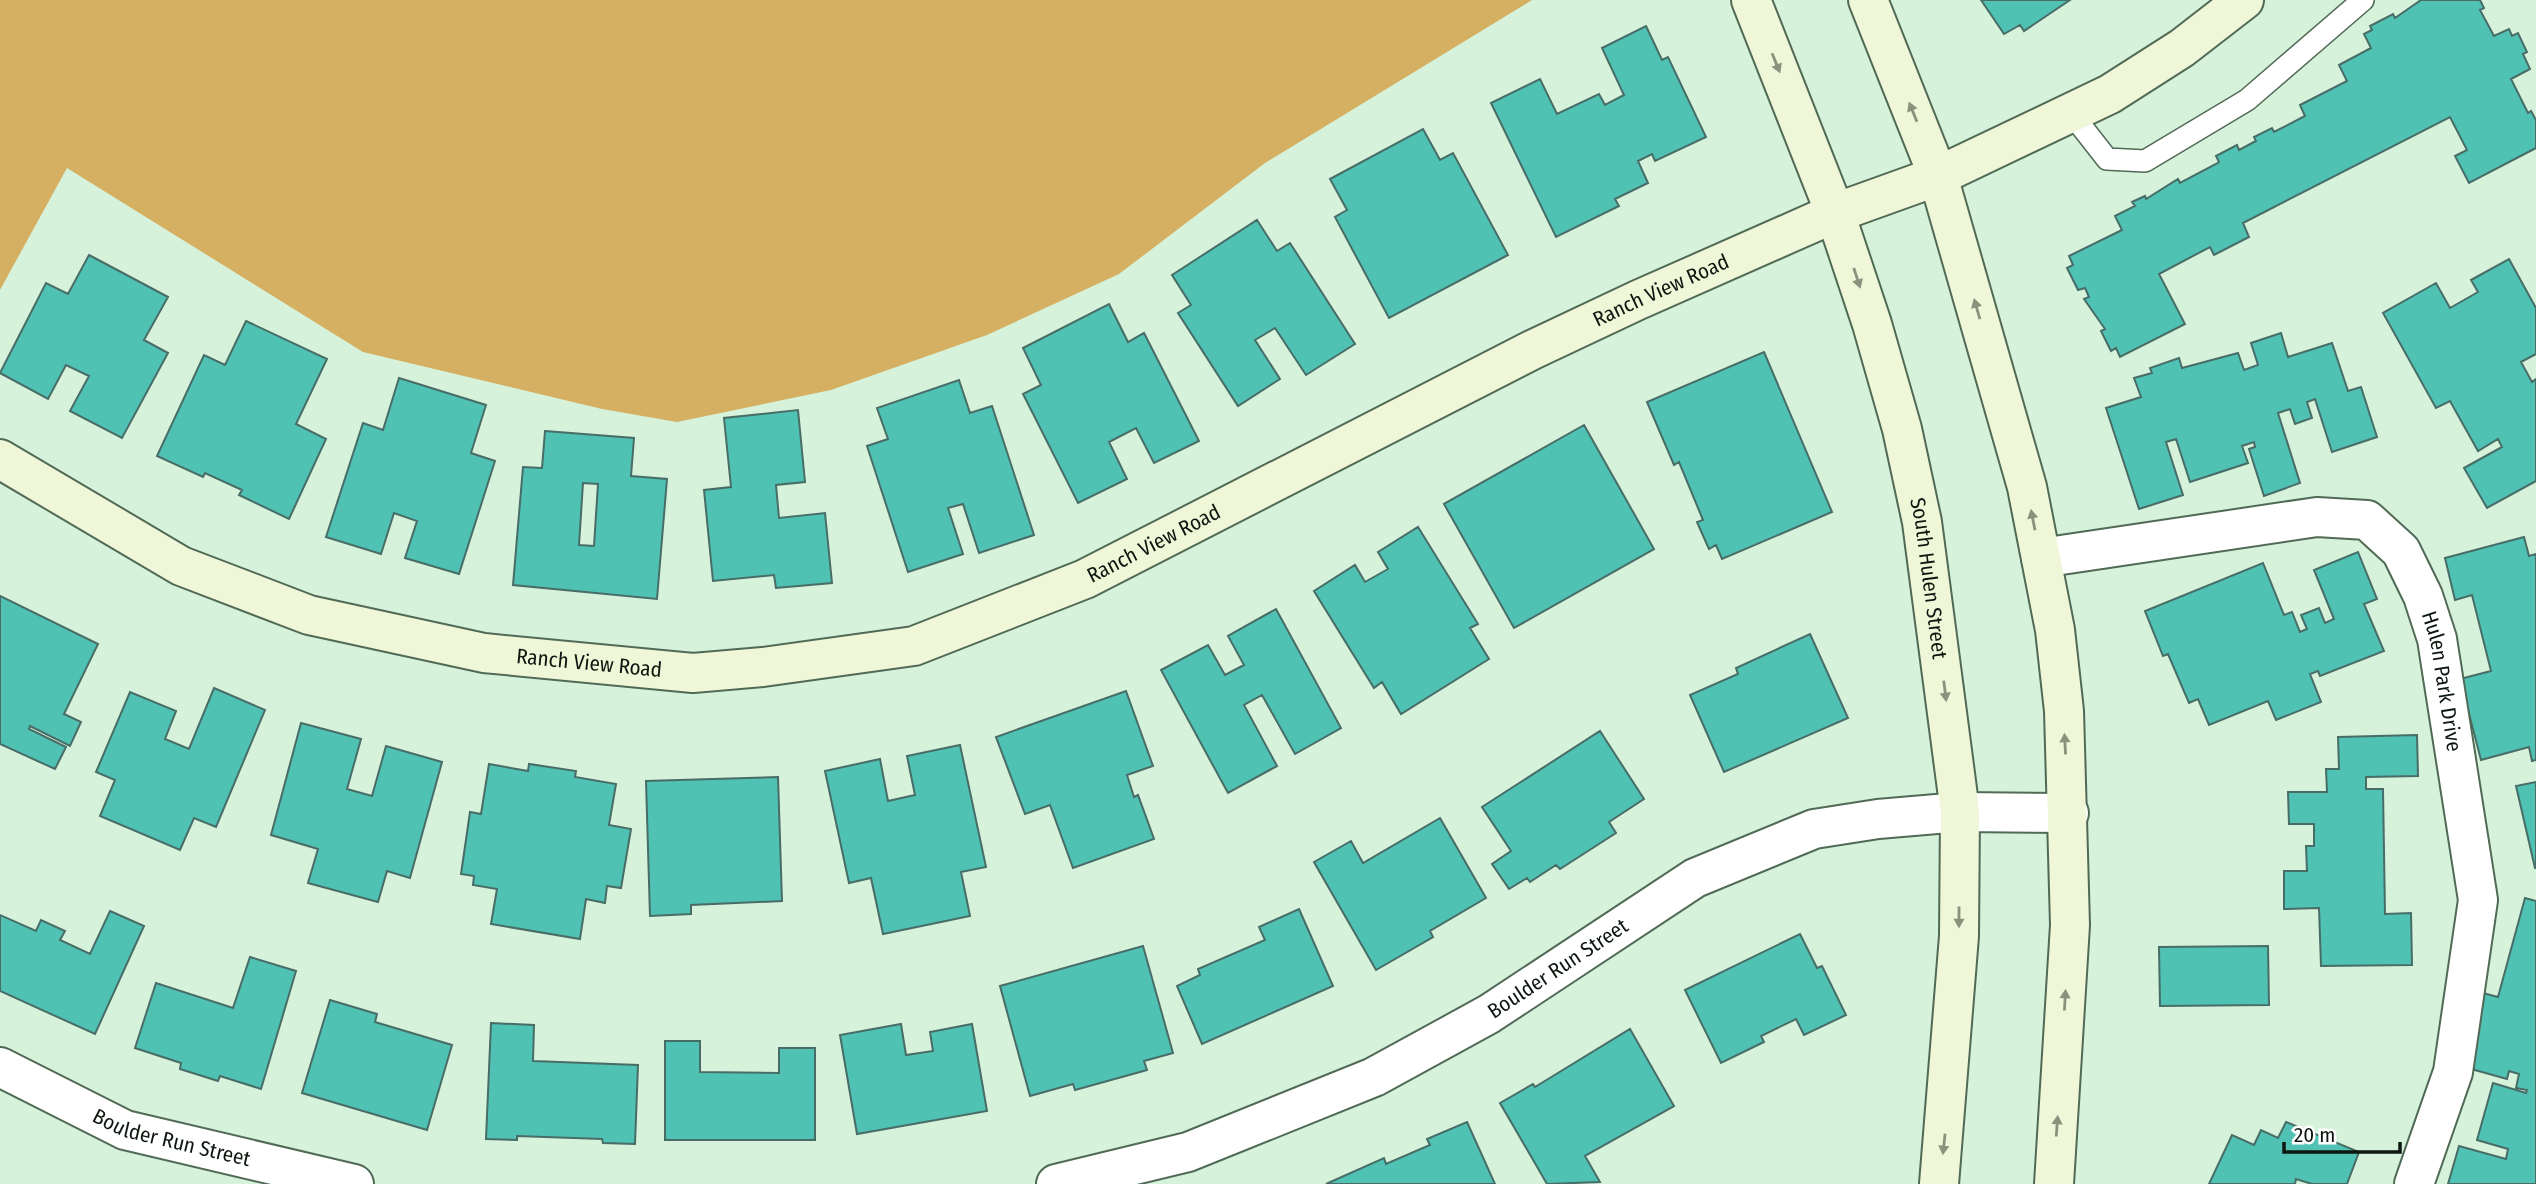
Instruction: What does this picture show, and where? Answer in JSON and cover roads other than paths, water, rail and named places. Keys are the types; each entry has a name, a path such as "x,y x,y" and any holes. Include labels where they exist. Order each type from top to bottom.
{"main road":[{"name":"South Hulen Street","path":"1751,0 1835,213 1872,324 1902,429 1922,522 1960,812 1959,936 1939,1184"},
{"path":"1868,0 1938,176 2027,487 2058,657 2069,813 2070,925 2054,1184"},
{"name":"Ranch View Road","path":"0,459 181,566 309,615 484,653 692,673 777,665 914,646 1086,579 1532,350 1835,213 1938,176 2071,113 2110,94 2182,47 2244,0"}],"street":[{"name":"Hulen Park Drive","path":"2041,558 2318,517 2367,520 2401,551 2437,639 2478,900 2453,1072 2414,1184"},
{"name":"Boulder Run Street","path":"1056,1184 1188,1152 1374,1077 1489,1014 1695,878 1814,829 1878,819 1960,812 2069,813"},
{"name":"Boulder Run Street","path":"0,1067 125,1130 354,1184"}],"lane":[{"path":"2071,113 2107,159 2145,161 2247,100 2363,0"}]}
